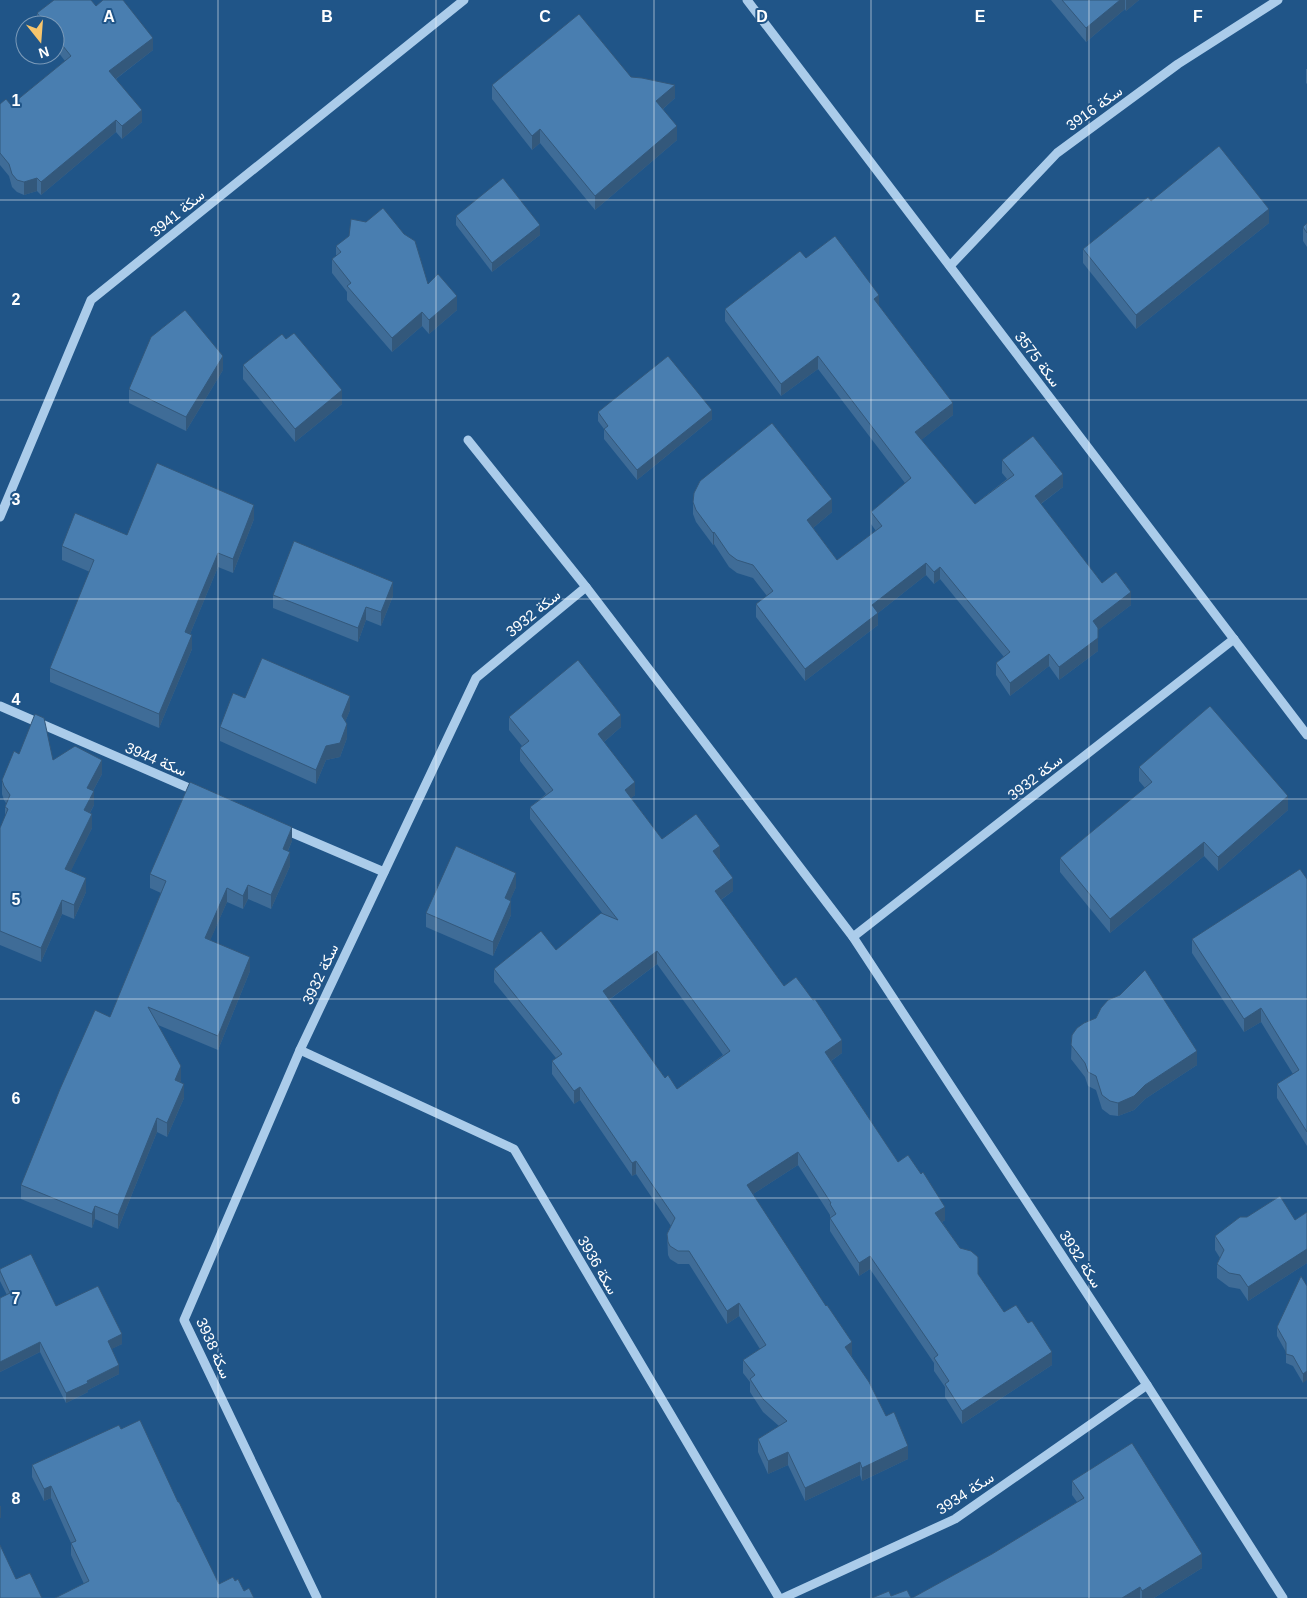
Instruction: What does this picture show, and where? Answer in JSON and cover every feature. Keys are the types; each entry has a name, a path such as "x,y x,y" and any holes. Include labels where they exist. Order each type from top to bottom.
{"street":[{"name":"سكة 3941","path":"0,518 91,300 464,0"},
{"name":"سكة 3575","path":"747,0 1307,735"},
{"name":"سكة 3916","path":"950,266 1057,153 1178,64 1278,0"},
{"path":"468,440 586,588"},
{"name":"سكة 3932","path":"300,1050 476,678 586,588 853,937 1147,1385 1283,1598"},
{"name":"سكة 3932","path":"853,937 1234,639"},
{"name":"سكة 3944","path":"0,706 210,797"},
{"path":"274,825 384,872"},
{"name":"سكة 3938","path":"300,1050 184,1320 316,1598"},
{"name":"سكة 3936","path":"300,1050 514,1149 779,1598"},
{"name":"سكة 3934","path":"783,1598 955,1519 1147,1385"}],"building":[{"path":"54,0 91,0 96,6 103,0 123,0 153,38 109,71 142,110 122,126 116,120 41,182 37,178 24,182 17,180 12,174 9,164 0,153 0,104 6,99 11,105 60,65 65,65 65,61 71,56 65,48 65,15 39,15 37,13"},
{"path":"1062,0 1120,0 1086,28"},
{"path":"579,14 631,77 675,85 656,101 677,126 595,196 540,129 532,136 492,85"},
{"path":"1219,146 1269,209 1136,315 1083,249 1148,197 1151,201"},
{"path":"503,178 540,225 492,263 456,216"},
{"path":"383,208 404,234 415,241 428,284 438,274 457,296 429,320 422,312 392,338 347,286 351,283 332,259 341,252 336,246 349,236 351,219 366,222"},
{"path":"1307,223 1307,233 1303,227"},
{"path":"835,236 879,295 874,299 953,403 915,432 975,504 1014,475 1002,460 1033,436 1063,474 1035,496 1102,583 1116,572 1131,592 1093,621 1098,628 1098,638 1059,667 1049,654 1010,683 996,663 1010,652 940,567 934,572 926,563 872,605 878,613 805,669 756,604 773,591 753,565 737,560 729,554 696,510 693,502 694,493 700,481 772,423 832,499 807,520 837,560 882,526 871,512 911,478 818,356 781,384 725,309 800,251 806,258"},
{"path":"185,310 223,356 186,417 129,389 151,337"},
{"path":"294,333 342,390 295,429 243,365 282,334 286,339"},
{"path":"668,356 712,410 637,470 604,429 608,426 598,412"},
{"path":"157,463 254,505 233,559 218,553 185,632 192,635 159,714 50,668 94,560 62,546 75,513 127,535"},
{"path":"294,541 393,582 381,612 366,607 358,628 273,595"},
{"path":"262,658 350,696 342,716 347,724 340,743 326,746 316,770 220,727 233,693 245,698"},
{"path":"578,660 621,715 598,734 635,782 625,790 662,839 696,814 720,846 713,851 733,878 715,891 784,986 796,977 813,1000 815,999 842,1040 825,1052 898,1162 908,1155 921,1174 923,1172 945,1207 935,1213 960,1248 971,1251 978,1257 978,1274 1004,1312 1016,1305 1028,1323 1032,1321 1052,1352 962,1411 945,1384 949,1381 934,1358 938,1355 870,1256 859,1263 830,1218 836,1214 831,1203 798,1152 747,1185 826,1306 852,1342 845,1347 869,1382 886,1416 894,1412 908,1446 862,1468 860,1462 805,1488 788,1452 768,1461 758,1439 787,1421 763,1399 750,1379 755,1375 743,1360 766,1345 739,1303 727,1311 689,1251 678,1251 670,1246 667,1234 675,1218 636,1161 632,1163 580,1087 574,1091 552,1061 562,1054 494,969 541,931 556,950 601,913 618,920 530,807 553,790 520,748 529,741 509,717","holes":["657,951 730,1051 677,1089 668,1075 665,1078 603,991"]},
{"path":"1210,706 1288,796 1218,857 1204,842 1110,919 1060,858 1152,782 1139,767"},
{"path":"35,714 44,718 53,760 75,746 102,760 87,788 94,791 84,810 92,814 65,869 86,878 74,905 62,900 41,948 0,931 0,828 8,809 5,807 10,795 2,780 14,751 19,754"},
{"path":"190,782 292,827 283,849 290,852 271,895 248,885 243,896 227,888 205,938 250,957 218,1036 148,1007 181,1066 175,1080 184,1084 167,1123 157,1118 118,1215 95,1206 92,1214 21,1185 95,1010 110,1017 166,881 150,874"},
{"path":"456,846 516,873 505,898 511,901 493,942 426,913"},
{"path":"1300,869 1307,879 1307,1132 1277,1084 1299,1070 1261,1008 1244,1019 1192,939"},
{"path":"1145,970 1197,1051 1145,1085 1134,1096 1118,1103 1110,1101 1102,1095 1096,1076 1088,1072 1085,1063 1071,1045 1072,1035 1084,1023 1096,1018 1108,1000 1120,995"},
{"path":"1280,1196 1295,1220 1307,1212 1307,1249 1248,1287 1240,1275 1229,1273 1217,1264 1224,1250 1215,1236 1240,1217 1247,1217"},
{"path":"31,1254 56,1306 98,1286 122,1334 108,1341 119,1365 66,1393 40,1342 0,1362 0,1298 10,1293 0,1269"},
{"path":"1301,1276 1307,1286 1307,1371 1303,1374 1293,1356 1286,1354 1286,1343 1277,1327"},
{"path":"140,1420 219,1584 233,1577 235,1581 238,1579 244,1591 249,1588 254,1598 55,1598 89,1581 71,1543 76,1541 51,1486 44,1489 32,1465 119,1425 121,1429"},
{"path":"1132,1443 1202,1554 1142,1591 1140,1587 1122,1598 912,1598 992,1554 1084,1498 1072,1481"},
{"path":"0,1545 16,1579 30,1573 42,1598 0,1598"},
{"path":"907,1590 911,1598 872,1598 889,1591 891,1596"}]}
